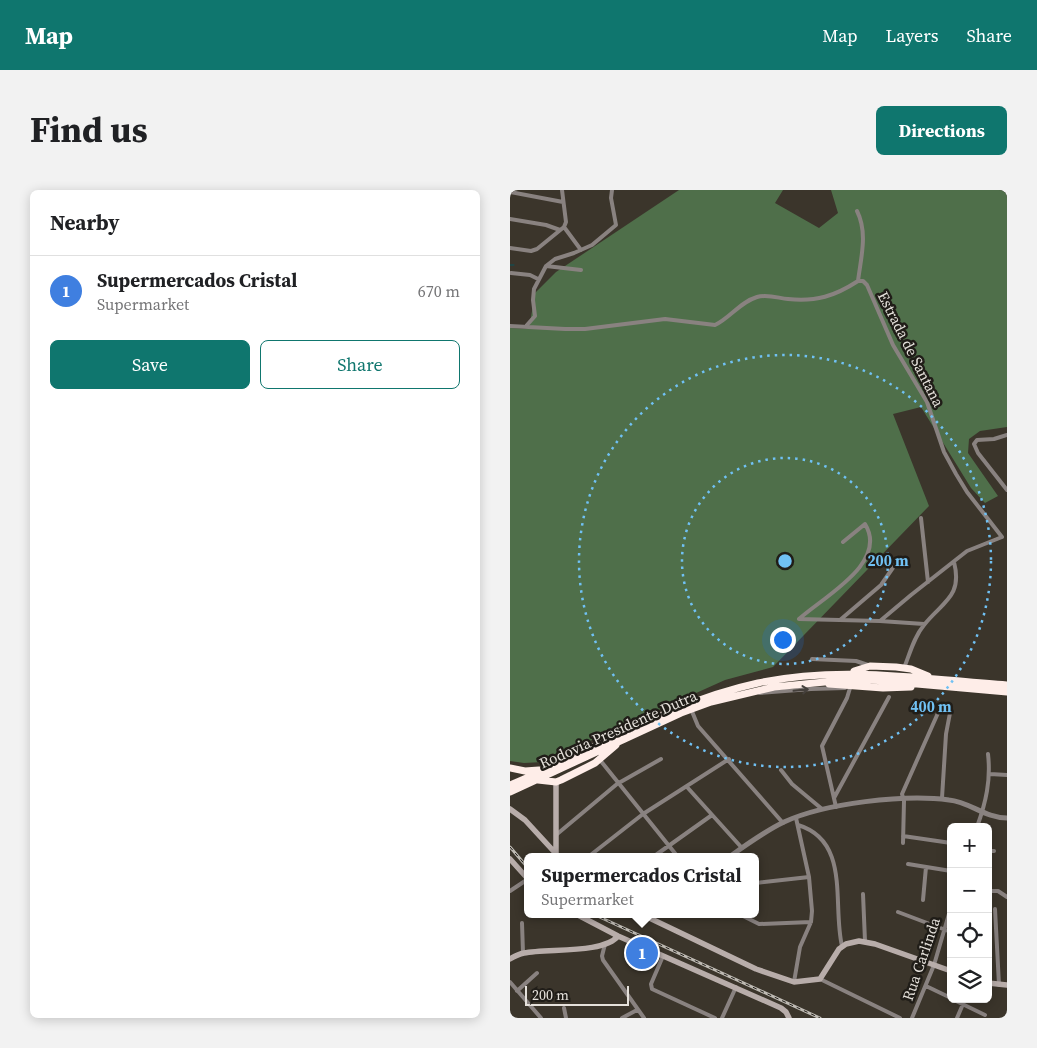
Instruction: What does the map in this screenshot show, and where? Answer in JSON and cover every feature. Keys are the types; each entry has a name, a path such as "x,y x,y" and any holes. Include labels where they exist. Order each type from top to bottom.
{"highway":[{"path":"782,679 855,671 873,666 904,668 928,676 1006,688"},
{"name":"Rodovia Presidente Dutra","path":"510,785 700,700 759,683 782,679 863,674 1006,688"},
{"name":"Rodovia Presidente Dutra","path":"510,792 691,709 753,691 819,682 872,680 991,691 1006,688"},
{"path":"819,682 852,687 918,688 970,693 991,691"},
{"path":"510,768 525,771 538,770 626,732"},
{"path":"537,780 556,782 587,768 600,760 618,742"}],"main road":[{"path":"556,782 558,853"},
{"path":"510,809 525,820 556,853"},
{"path":"542,839 556,835"},
{"path":"510,859 524,875"},
{"path":"584,918 618,936 781,1008 790,1018"},
{"path":"651,918 756,969 794,982 820,979 842,946 852,942 865,941 947,970"},
{"path":"510,959 523,953 574,949 605,944 616,939 618,936"},
{"path":"992,983 1007,985"}],"street":[{"path":"510,248 531,251 537,249 564,226 566,222 562,190"},
{"path":"540,327 535,316 533,296 538,279 546,266 600,239 616,224 611,198 612,190"},
{"path":"510,192 563,202"},
{"path":"857,211 863,225 864,238 858,281"},
{"path":"510,219 546,225 560,230"},
{"path":"564,226 581,250"},
{"path":"546,266 580,270"},
{"path":"512,273 530,275 538,279"},
{"name":"Estrada de Santana","path":"510,326 565,329 594,328 665,319 715,325 740,306 758,297 814,300 829,297 858,281 863,281 867,285 892,345 927,402 944,452 956,474 967,492 1005,537"},
{"path":"526,326 535,316"},
{"path":"1007,435 994,439 977,440 974,444 978,454 1007,490"},
{"path":"921,518 928,582"},
{"path":"843,542 865,524 869,531 870,541 867,555 860,567 799,619 924,624"},
{"path":"880,621 973,548 1005,537"},
{"path":"840,620 881,585 899,559"},
{"path":"904,668 914,641 924,624 952,596 956,577 954,562"},
{"path":"812,659 856,661 873,666"},
{"path":"753,691 766,693 852,687 822,746 836,807"},
{"path":"834,798 889,697"},
{"path":"691,709 698,726 729,759 783,823"},
{"path":"902,843 904,836 902,794 938,713"},
{"path":"942,798 946,734 950,713"},
{"path":"978,823 990,774 988,754"},
{"path":"556,835 617,784 661,759"},
{"path":"593,853 643,814 729,759"},
{"path":"600,760 617,784 675,853"},
{"path":"780,770 799,790 824,810"},
{"path":"990,774 1007,775"},
{"path":"687,787 742,848"},
{"path":"735,853 783,823 796,818 836,807 903,798 942,798 953,800 982,813 1007,818"},
{"path":"657,853 712,815"},
{"path":"794,982 800,948 810,922 812,907 809,877 796,818"},
{"path":"798,825 821,838 833,862 837,879 838,922 842,946"},
{"path":"904,836 947,842"},
{"path":"908,864 947,870"},
{"path":"923,900 926,867"},
{"path":"759,882 809,877"},
{"path":"510,891 524,882"},
{"path":"992,891 998,891 1007,898"},
{"path":"863,894 865,941"},
{"path":"995,909 1000,984"},
{"path":"898,912 947,930"},
{"name":"Rua Carlinda","path":"912,1018 934,965 949,913"},
{"path":"747,918 758,924 810,922"},
{"path":"522,922 523,953"},
{"path":"605,944 603,960 644,1018"},
{"path":"663,955 651,984 652,989 715,1018"},
{"path":"517,991 537,973"},
{"path":"820,979 900,1018"},
{"path":"510,982 541,1018"},
{"path":"926,986 947,996"},
{"path":"722,1018 736,987"},
{"path":"957,1018 963,1004 985,1015"},
{"path":"564,1008 566,1018"},
{"path":"622,1018 637,1010"}],"green space":[{"path":"679,190 783,190 775,203 819,228 838,213 831,190 1007,190 1007,427 980,431 969,439 968,453 998,496 985,503 971,488 921,407 893,414 929,506 773,667 725,680 543,762 524,763 510,761 510,328 529,329 535,293 556,272"}],"railway":[{"path":"510,847 524,863"},
{"path":"602,918 820,1018"}],"place":[{"name":"Supermercados Cristal","path":"642,953"}]}
